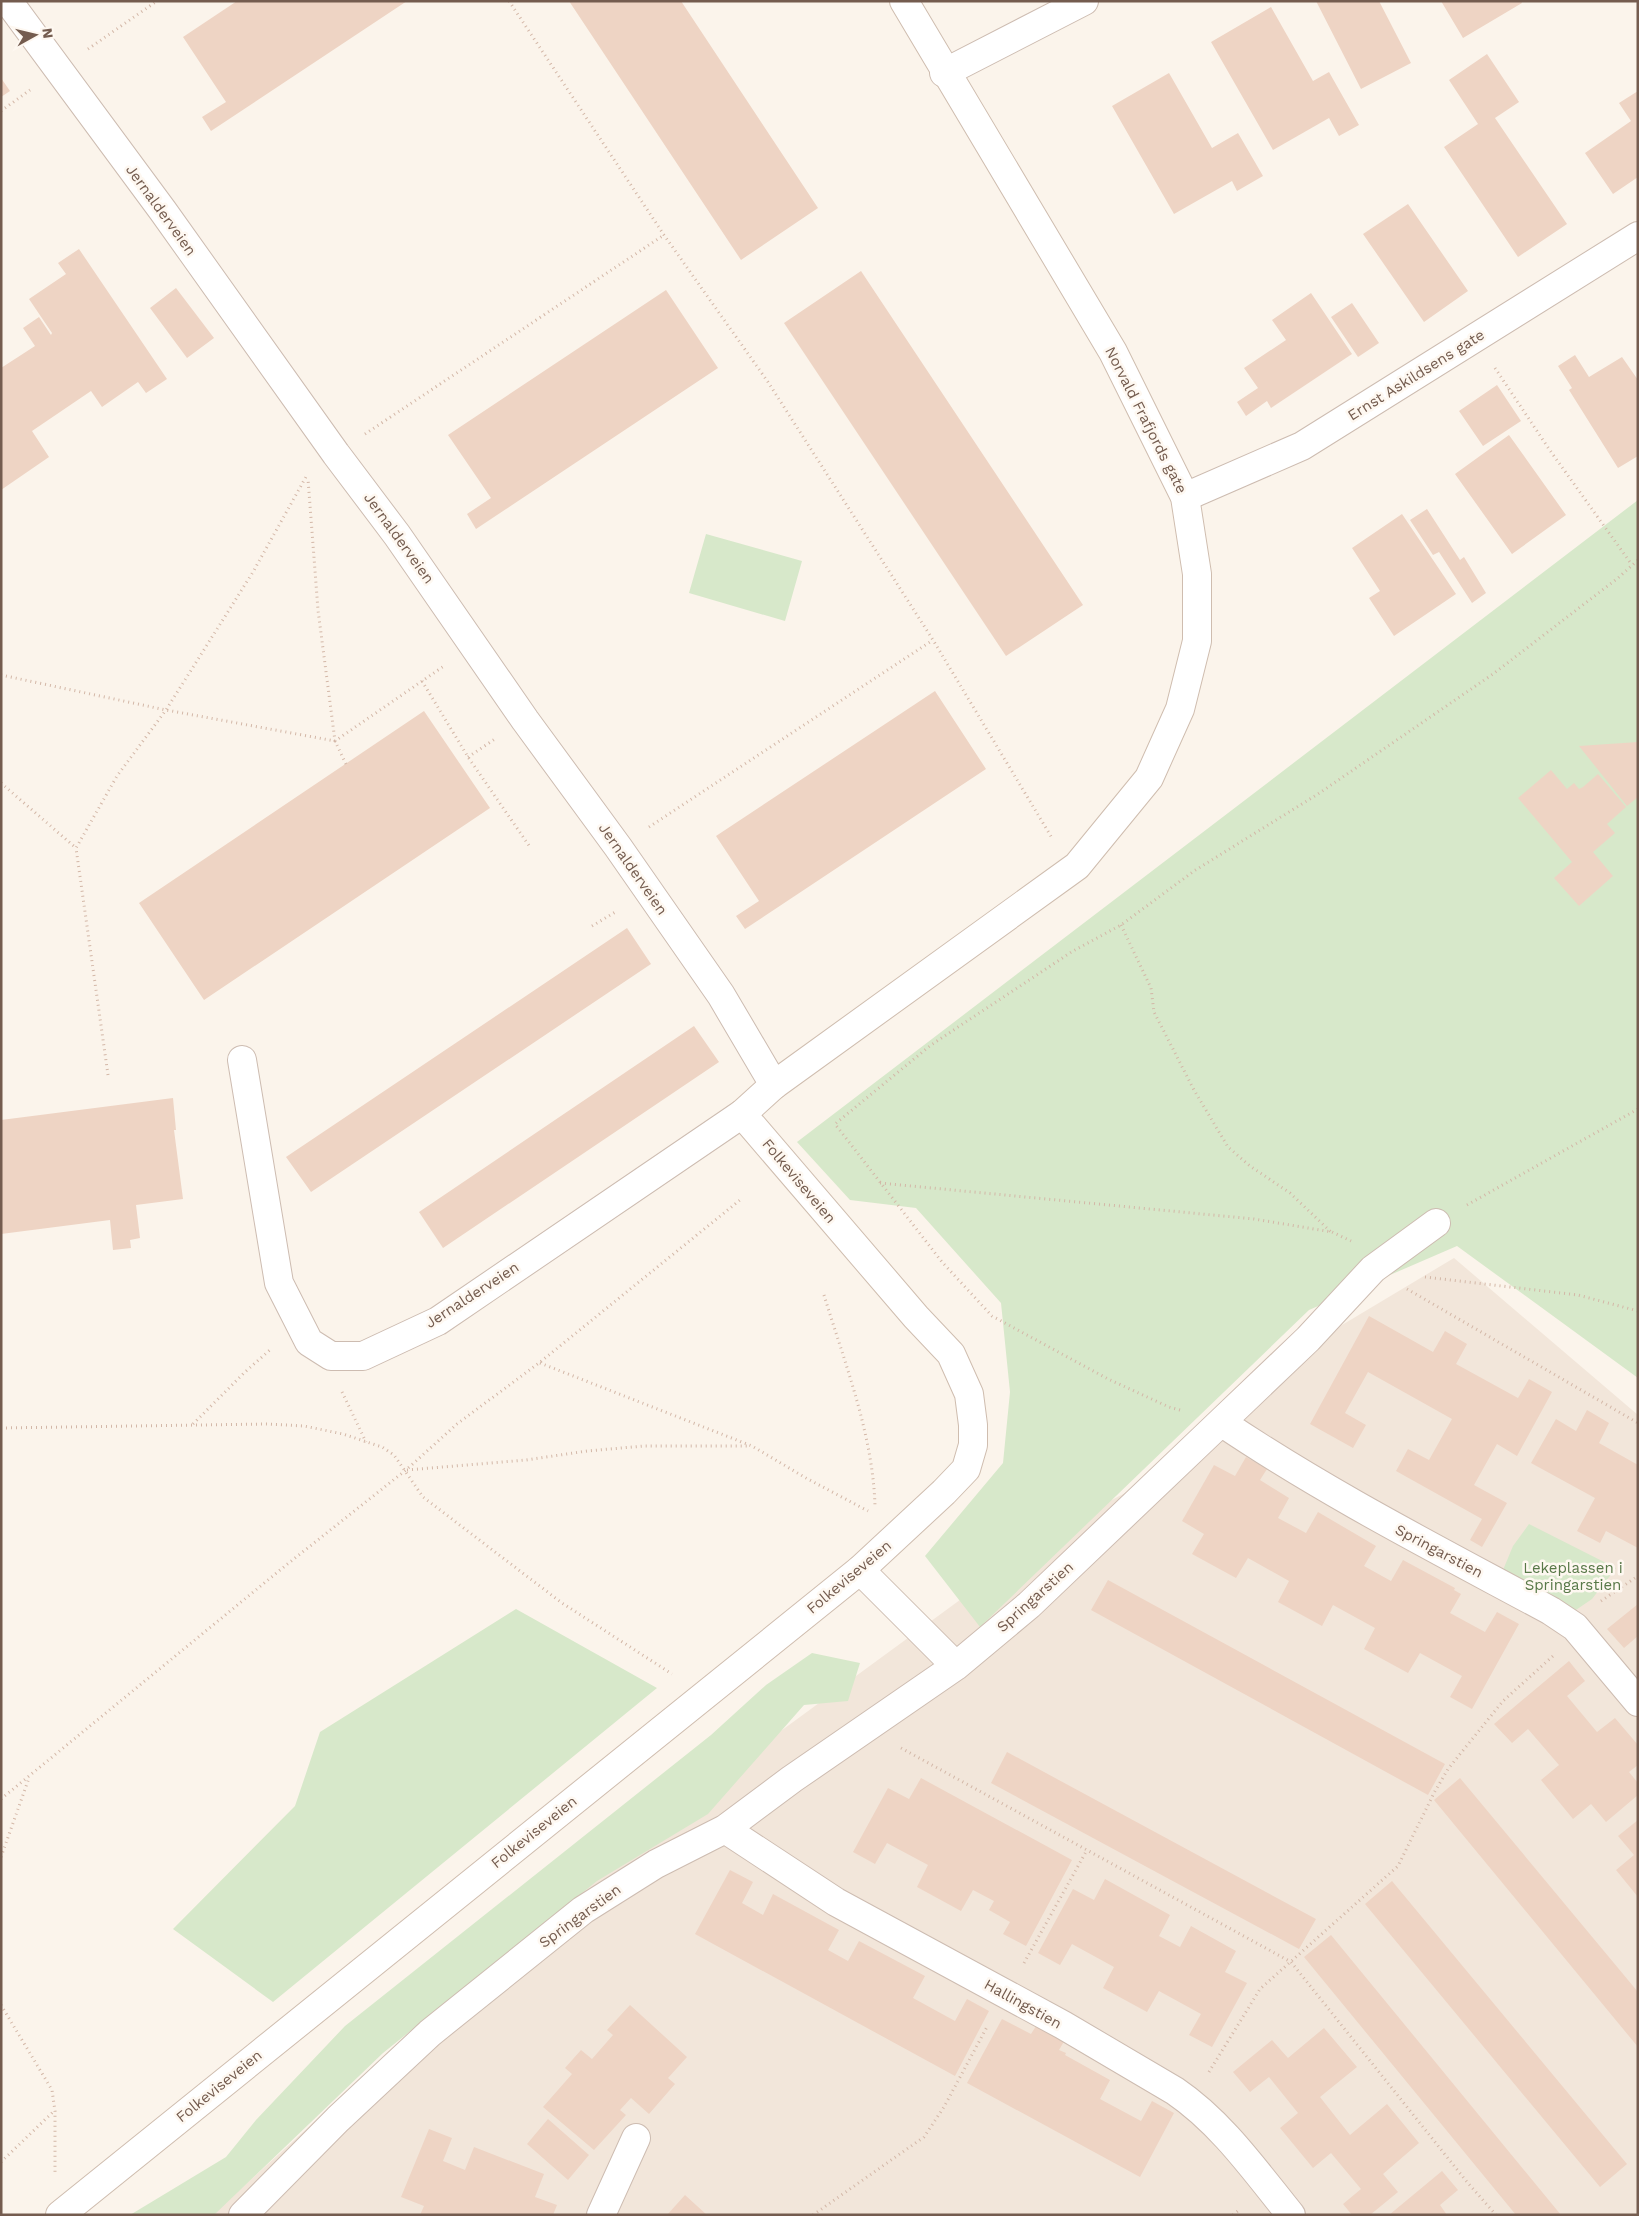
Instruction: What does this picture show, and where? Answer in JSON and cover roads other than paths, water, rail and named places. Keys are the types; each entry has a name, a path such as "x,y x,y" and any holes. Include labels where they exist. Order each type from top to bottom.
{"street":[{"name":"Jernalderveien","path":"8,1 163,211 336,454 397,535 618,847 721,995 774,1085"},
{"name":"Norvald Frafjords gate","path":"774,1085 1077,866 1149,778 1180,709 1197,641 1197,574 1185,497 1113,352 944,73 904,1"},
{"path":"944,73 1084,1"},
{"name":"Ernst Askildsens gate","path":"1185,497 1302,446 1638,236"},
{"name":"Jernalderveien","path":"242,1060 279,1283 309,1342 331,1356 363,1356 438,1321 742,1114"},
{"path":"742,1114 774,1085"},
{"name":"Folkeviseveien","path":"65,2211 860,1570 966,1469 973,1444 973,1425 969,1394 951,1354 916,1317 742,1114"},
{"name":"Springarstien","path":"249,2213 338,2119 430,2033 582,1910 656,1864 725,1829 956,1666 1029,1605 1308,1339 1373,1269 1436,1223"},
{"name":"Springarstien","path":"1221,1422 1260,1448 1388,1524 1551,1611 1575,1627 1638,1702"},
{"path":"860,1570 956,1666"},
{"name":"Hallingstien","path":"725,1829 836,1902 1112,2053 1192,2102 1235,2146 1291,2215"},
{"path":"601,2215 636,2138"}],"park label":[{"name":"Lekeplassen i Springarstien","path":"1573,1576"}]}
